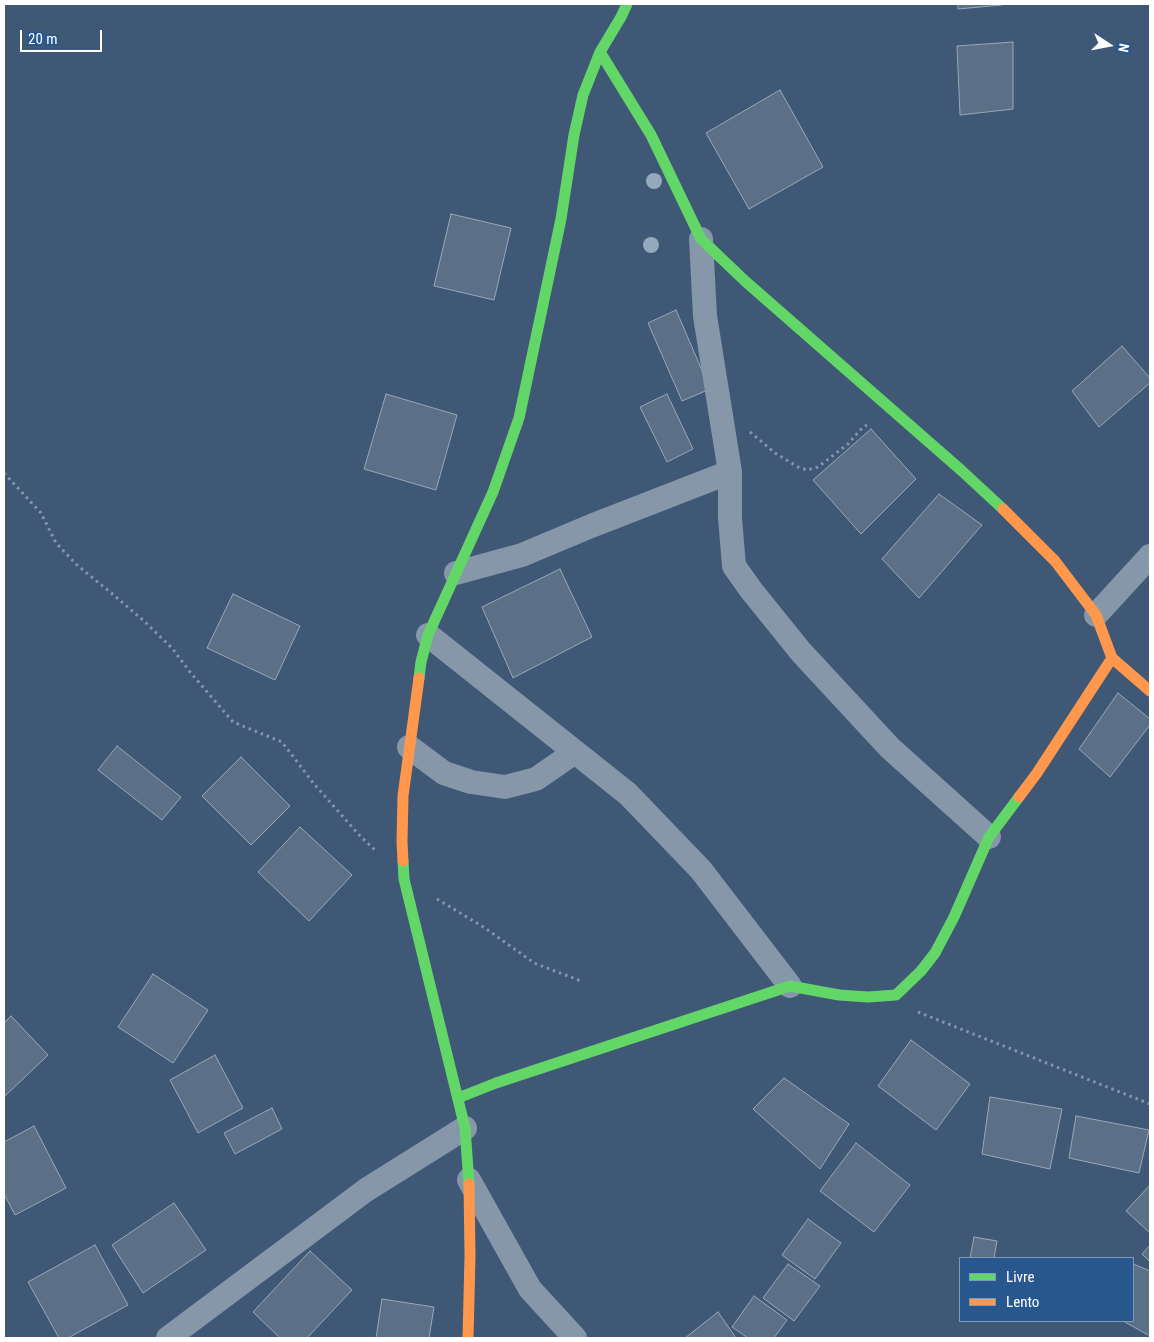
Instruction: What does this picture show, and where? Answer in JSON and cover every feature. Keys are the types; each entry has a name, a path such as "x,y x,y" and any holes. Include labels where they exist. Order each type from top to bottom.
{"street":[{"path":"468,1338 469,1180 465,1128 404,879 402,842 403,796 421,662 428,635 493,492 519,418 561,219 574,135 583,95 600,52 621,8"},
{"path":"600,52 651,135 701,239 745,281 1013,518 1055,561 1096,615 1112,658 1150,691"},
{"path":"701,239 705,316 730,472 730,518 734,566 750,590 801,652 890,748 988,837"},
{"path":"456,573 522,555 730,472"},
{"path":"1096,615 1150,556"},
{"path":"428,635 628,794 701,870 790,986"},
{"path":"458,1098 496,1083 790,986 868,997 896,995 921,971 935,953 954,917 988,837 1036,773 1112,658"},
{"path":"409,747 444,773 471,782 505,787 536,779 575,752"},
{"path":"168,1338 366,1190 465,1128"},
{"path":"469,1180 530,1289 575,1338"}],"path":[{"path":"720,408 775,453 798,467 807,470 818,467 848,444 862,428 871,422"},
{"path":"4,473 41,514 56,543 77,566 144,621 172,648 233,722 282,742 314,784 361,837 376,851"},
{"path":"404,879 486,928 534,963 581,981"},
{"path":"896,995 912,1010 1150,1104"}],"building":[{"path":"958,4 1002,4 1002,5 958,9"},
{"path":"1013,42 1013,109 960,115 957,46"},
{"path":"780,90 823,167 749,209 706,133"},
{"path":"451,214 511,228 494,300 434,286"},
{"path":"676,310 710,389 682,401 648,323"},
{"path":"1122,346 1150,378 1150,383 1099,427 1072,391"},
{"path":"386,394 457,415 436,490 364,469"},
{"path":"667,394 693,449 667,462 640,407"},
{"path":"871,429 916,479 861,534 813,480"},
{"path":"939,494 982,525 919,598 882,559"},
{"path":"560,569 592,637 513,678 482,607"},
{"path":"233,594 300,626 275,680 207,648"},
{"path":"1118,693 1150,719 1150,725 1110,777 1079,749"},
{"path":"117,746 181,797 162,820 98,770"},
{"path":"241,757 290,806 251,845 202,796"},
{"path":"300,827 352,875 309,921 258,872"},
{"path":"153,974 208,1010 173,1063 118,1027"},
{"path":"11,1016 48,1055 4,1097 4,1023"},
{"path":"911,1040 970,1084 936,1130 878,1086"},
{"path":"215,1055 243,1108 198,1133 170,1080"},
{"path":"784,1078 849,1124 820,1169 753,1109"},
{"path":"990,1097 1062,1109 1050,1169 982,1154"},
{"path":"272,1108 282,1129 235,1154 224,1133"},
{"path":"1076,1116 1149,1130 1139,1173 1069,1158"},
{"path":"34,1126 66,1188 15,1215 4,1194 4,1142"},
{"path":"856,1143 910,1185 874,1232 820,1191"},
{"path":"1150,1185 1150,1233 1126,1211"},
{"path":"174,1203 206,1250 143,1293 112,1245"},
{"path":"808,1219 841,1243 815,1279 782,1255"},
{"path":"974,1237 997,1241 994,1257 970,1257"},
{"path":"95,1245 128,1305 68,1338 59,1338 28,1282"},
{"path":"1150,1245 1150,1262 1142,1254"},
{"path":"310,1251 352,1290 307,1338 280,1338 253,1312"},
{"path":"788,1264 820,1286 794,1321 763,1298"},
{"path":"1134,1264 1150,1271 1150,1336 1125,1322 1134,1322"},
{"path":"754,1296 787,1320 774,1338 748,1338 732,1327"},
{"path":"382,1299 434,1307 429,1338 376,1338"},
{"path":"718,1312 736,1338 685,1338"}],"traffic: fast":[{"path":"419,678 428,635 493,492 519,418 561,219 574,135 583,95 600,52 627,4"},
{"path":"600,52 651,135 701,239 745,281 1003,509"},
{"path":"458,1098 496,1083 790,986 839,995 868,997 896,995 921,971 935,953 954,917 989,837 1019,797"},
{"path":"403,861 404,879 465,1128 469,1184"}],"traffic: slow":[{"path":"1003,509 1055,561 1096,615 1112,658 1150,691"},
{"path":"1019,797 1037,773 1112,658"},
{"path":"403,861 403,796 419,678"},
{"path":"468,1338 469,1184"}]}
